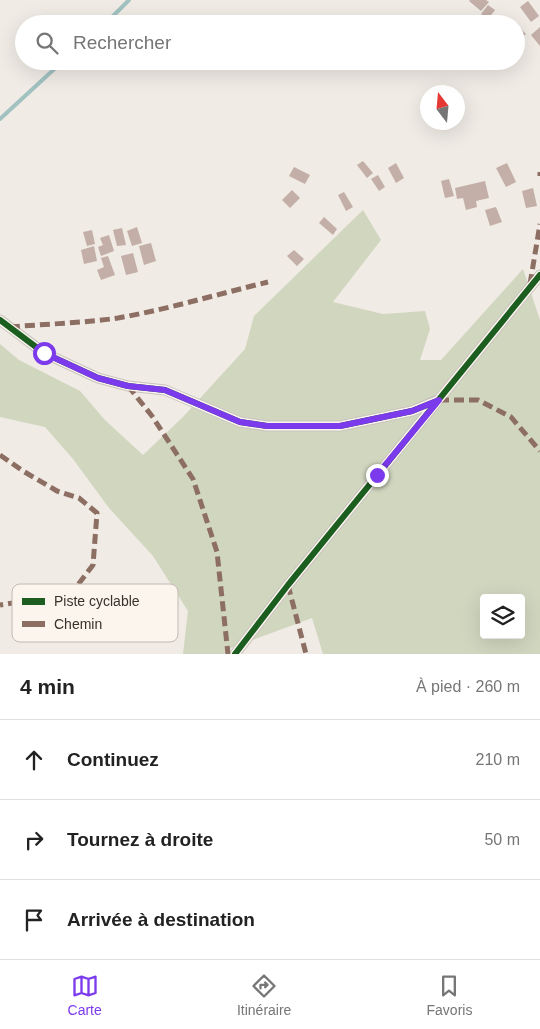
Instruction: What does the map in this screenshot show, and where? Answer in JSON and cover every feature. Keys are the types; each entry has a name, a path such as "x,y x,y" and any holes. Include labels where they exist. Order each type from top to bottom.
{"street":[{"path":"235,654 288,585 540,275"},
{"path":"0,320 44,353 98,378 128,386 165,390 240,422 267,426 340,426 412,411 439,400"}],"green space":[{"path":"363,210 381,240 333,302 383,314 425,311 430,329 420,360 441,360 523,269 540,320 540,654 323,654 312,618 231,648 227,654 183,654 188,611 178,595 178,584 171,584 153,556 109,508 73,459 45,427 0,417 0,344 19,360 80,391 105,420 143,455 182,418 245,349 254,316"}],"building":[{"path":"470,0 486,0 489,2 481,11"},
{"path":"528,1 539,16 531,22 520,7"},
{"path":"488,5 495,10 491,15 481,14"},
{"path":"540,27 540,46 531,35"},
{"path":"363,161 373,173 367,178 357,165"},
{"path":"396,163 404,178 396,183 388,168"},
{"path":"507,163 516,182 506,187 496,168"},
{"path":"294,167 310,175 305,184 289,176"},
{"path":"378,175 385,187 379,191 371,179"},
{"path":"449,179 454,196 445,198 441,181"},
{"path":"485,181 489,198 476,201 477,207 466,210 463,198 457,199 455,188"},
{"path":"533,188 537,206 526,208 522,191"},
{"path":"292,190 300,198 290,208 282,200"},
{"path":"344,192 353,207 346,211 338,195"},
{"path":"496,207 502,222 490,226 485,210"},
{"path":"324,217 337,229 333,235 319,223"},
{"path":"137,227 142,243 132,246 127,231"},
{"path":"122,228 126,245 117,246 113,230"},
{"path":"92,230 95,244 87,246 83,232"},
{"path":"109,235 114,251 101,256 98,247 103,245 100,238"},
{"path":"151,243 156,261 144,265 139,246"},
{"path":"94,246 97,261 84,264 81,250"},
{"path":"294,250 304,259 297,266 287,256"},
{"path":"133,253 138,272 126,275 121,256"},
{"path":"108,256 115,275 101,280 97,270 104,267 101,258"}],"waterway":[{"path":"114,15 129,0"},
{"path":"0,119 53,70"}],"marked path":[{"path":"530,284 540,224"},
{"path":"10,327 118,318 175,306 268,282"},
{"path":"128,386 152,416 193,479 217,552 228,654"},
{"path":"439,400 478,400 511,417 540,451"},
{"path":"0,455 57,491 79,498 97,513 93,565 79,584"},
{"path":"288,585 306,654"},
{"path":"0,605 12,603"}],"cycle path":[{"path":"235,654 288,585 540,275"},
{"path":"0,320 44,353 98,378 128,386 165,390 240,422 267,426 340,426 412,411 437,401"}],"route":[{"path":"44,353 98,378 128,386 165,390 240,422 267,426 340,426 412,411 439,400 377,475"}]}
